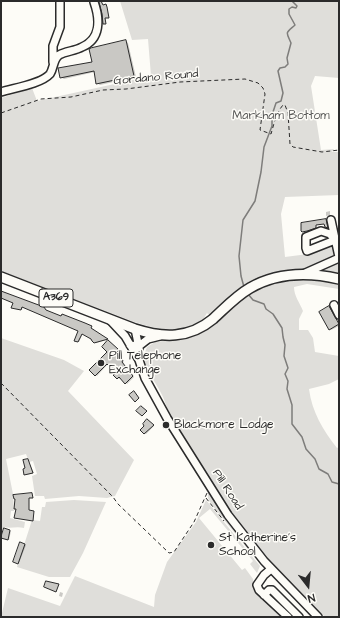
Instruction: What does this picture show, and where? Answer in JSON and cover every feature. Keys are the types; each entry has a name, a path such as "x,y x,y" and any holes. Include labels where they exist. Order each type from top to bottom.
{"main road":[{"name":"A369","path":"110,320 160,336 177,335 203,326 249,288 264,282 286,276 303,274 339,279"},
{"name":"Pill Road","path":"1,277 110,320"}],"street":[{"path":"53,66 53,46 60,27 60,1"},
{"path":"1,92 44,78 51,72 57,57 61,54 82,48 94,38 97,31 98,19 94,2"},
{"path":"303,274 339,257 331,220"},
{"path":"334,305 339,315"},
{"name":"Pill Road","path":"110,320 125,336 139,360 145,378 155,398 209,486 236,526 271,569 318,617"},
{"path":"125,336 132,328"},
{"name":"Pill Road","path":"132,328 139,346 139,360"},
{"path":"130,345 139,346 148,339 160,336"},
{"path":"271,569 264,575 258,585 259,590 288,617"},
{"path":"264,595 269,590 272,590 299,617"}],"path":[{"name":"Gordano Round","path":"1,113 41,99 71,97 103,90 126,89 180,82 245,79 258,84 263,88 265,94 260,130 271,134 274,121 280,107 285,105 288,113 290,144 293,147 322,152 339,150"},
{"path":"1,383 113,496 118,504 169,553 174,552 194,522 206,498"}],"green space":[{"name":"Markham Bottom","path":"120,1 339,1 339,78 315,76 311,86 321,150 334,149 332,152 339,152 339,195 285,197 281,214 285,257 308,254 334,242 337,257 299,270 277,273 245,286 234,292 210,316 207,313 201,321 192,327 171,330 138,323 1,271 1,98 32,88 37,101 151,76 148,39 132,40"},
{"path":"339,260 339,275 312,272"},
{"path":"296,278 339,281 339,289 307,284 294,287 294,290 303,311 299,319 299,330 308,330 313,338 315,352 339,356 339,379 329,384 309,389 315,413 327,434 337,448 339,447 339,617 325,617 272,563 243,528 209,478 167,408 162,395 148,371 145,359 147,347 155,342 186,338 196,334 252,292 265,286"},
{"path":"1,338 64,360 84,371 68,391 134,460 115,496 107,498 79,496 45,499 44,496 35,496 32,476 37,474 33,461 29,462 26,454 6,459 13,494 14,511 11,511 10,518 25,522 24,528 4,527 1,537"},
{"path":"208,491 261,561 260,564 211,504 208,498"},
{"path":"74,500 106,502 83,553 70,577 49,577 17,567 32,520 40,521 42,507 45,507 46,502"},
{"path":"206,500 260,566 257,573 250,564 253,561 210,509 199,518 242,570 245,568 253,579 254,585 259,594 281,617 1,617 8,588 60,606 75,576 154,607 155,595 167,562 196,522"}],"building":[{"path":"99,1 101,1 103,5 106,4 107,7 109,18 105,18 106,24 103,24"},
{"path":"126,40 134,76 96,84 94,71 60,78 58,68 92,62 89,49"},
{"path":"326,219 328,228 325,227 324,224 316,225 316,228 307,231 301,231 301,223"},
{"path":"1,291 44,307 46,310 61,316 62,314 92,326 91,328 108,339 94,343 91,339 82,334 78,342 74,341 78,331 22,307 21,310 11,308 13,303 1,298"},
{"path":"329,306 339,324 329,330 319,312"},
{"path":"108,340 118,349 115,353 123,360 122,362 133,376 125,384 119,377 117,379 113,375 116,373 107,364 95,376 89,370 107,352 102,347"},
{"path":"134,391 139,398 135,402 129,395"},
{"path":"141,406 147,411 142,416 136,411"},
{"path":"147,419 154,425 144,434 140,430 144,426 143,424"},
{"path":"28,459 33,473 24,475 23,469 25,468 23,460"},
{"path":"32,493 33,498 29,498 29,510 34,511 33,521 14,518 16,509 14,509 15,499 13,495"},
{"path":"4,528 10,530 8,540 1,538"},
{"path":"20,542 25,544 18,564 13,562"},
{"path":"46,581 59,584 56,592 44,587"}],"waterway":[{"path":"244,287 241,276 239,256 243,220 255,201 264,147 272,126 272,115 276,103 281,101 283,93 278,71 280,68 285,67 288,64 287,58 291,43 287,33 295,25 289,14 289,9 292,7 296,8 297,6 292,1"},
{"path":"248,294 253,300 264,304 266,309 273,314 282,328 285,345 284,356 288,368 285,374 288,381 287,389 292,405 292,424 302,437 306,449 315,459 319,469 328,474 332,482 339,484"}],"place":[{"name":"Pill Telephone Exchange","path":"101,363"},
{"name":"Blackmore Lodge","path":"166,425"},
{"name":"St Katherine's School","path":"211,545"}]}
